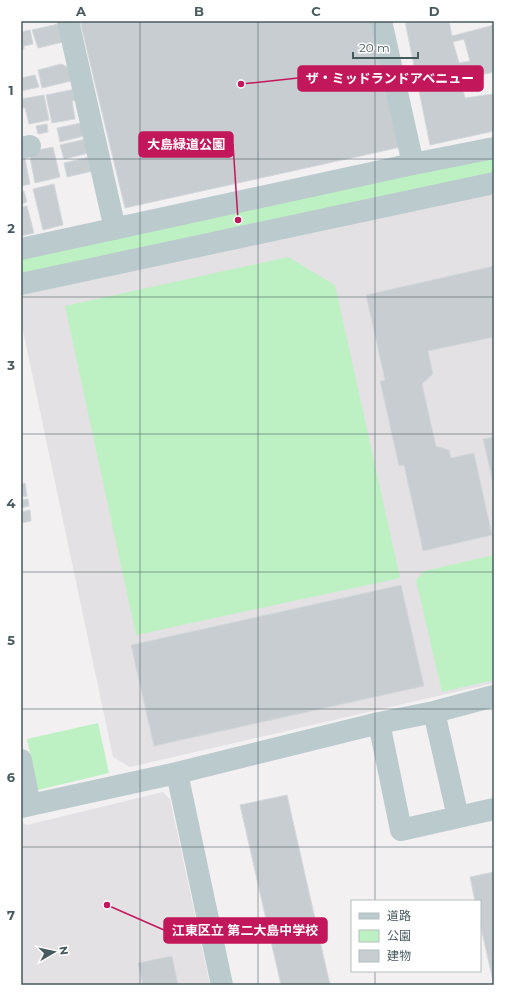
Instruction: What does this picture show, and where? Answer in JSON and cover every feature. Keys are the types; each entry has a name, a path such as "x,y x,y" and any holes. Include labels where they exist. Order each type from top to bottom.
{"street":[{"path":"68,21 115,228"},
{"path":"381,21 413,164"},
{"path":"21,249 413,164 494,148"},
{"path":"21,284 494,183"},
{"path":"21,760 26,806 177,773 379,723 434,712 494,696"},
{"path":"434,712 458,817"},
{"path":"379,723 401,830 494,809"},
{"path":"177,773 222,985"}],"shaded area":[{"path":"494,194 494,683 130,767 113,757 21,321 21,295"},
{"path":"163,792 170,799 210,985 21,985 21,822 27,825"}],"green space":[{"path":"494,154 494,178 21,280 21,253"},
{"path":"288,257 335,285 400,578 136,635 65,306"},
{"path":"494,555 494,680 442,692 416,580 424,571"},
{"path":"98,723 109,773 38,790 27,739"}],"building":[{"path":"80,21 372,21 401,147 125,208"},
{"path":"405,21 449,21 452,36 494,25 494,72 462,79 461,81 465,98 493,94 494,131 430,145","holes":["464,39 470,61 459,63 453,42"]},
{"path":"58,24 63,42 38,48 32,30"},
{"path":"30,30 33,44 24,46 24,49 21,50 21,32"},
{"path":"61,64 68,67 71,81 42,88 38,70"},
{"path":"35,75 39,87 21,91 21,78"},
{"path":"75,89 77,100 72,101 75,119 52,123 46,95"},
{"path":"44,95 49,120 29,124 21,99"},
{"path":"81,123 84,136 60,142 57,128"},
{"path":"47,124 48,132 38,134 36,126"},
{"path":"85,139 89,153 64,159 60,145"},
{"path":"53,147 60,177 35,183 29,152"},
{"path":"24,154 30,184 21,186 21,155"},
{"path":"90,157 93,171 67,177 64,163"},
{"path":"54,184 63,225 43,230 33,189"},
{"path":"24,191 27,202 21,204 21,192"},
{"path":"27,206 34,233 21,236 21,207"},
{"path":"494,266 494,337 428,351 433,374 422,384 436,446 449,450 451,458 474,453 492,535 423,551 404,465 399,466 380,381 385,380 366,295"},
{"path":"494,437 494,487 483,439"},
{"path":"25,483 27,496 21,497 21,484"},
{"path":"28,499 29,506 21,508 21,500"},
{"path":"30,510 31,521 21,523 21,512"},
{"path":"401,585 424,686 154,746 131,645"},
{"path":"287,795 330,985 281,985 240,805"},
{"path":"494,872 494,985 481,927 481,900 475,900 470,877"},
{"path":"172,956 178,985 143,985 138,963"}],"place":[{"name":"ザ・ミッドランドアベニュー","path":"241,84"},
{"name":"大島緑道公園","path":"238,220"},
{"name":"江東区立 第二大島中学校","path":"107,905"}]}
